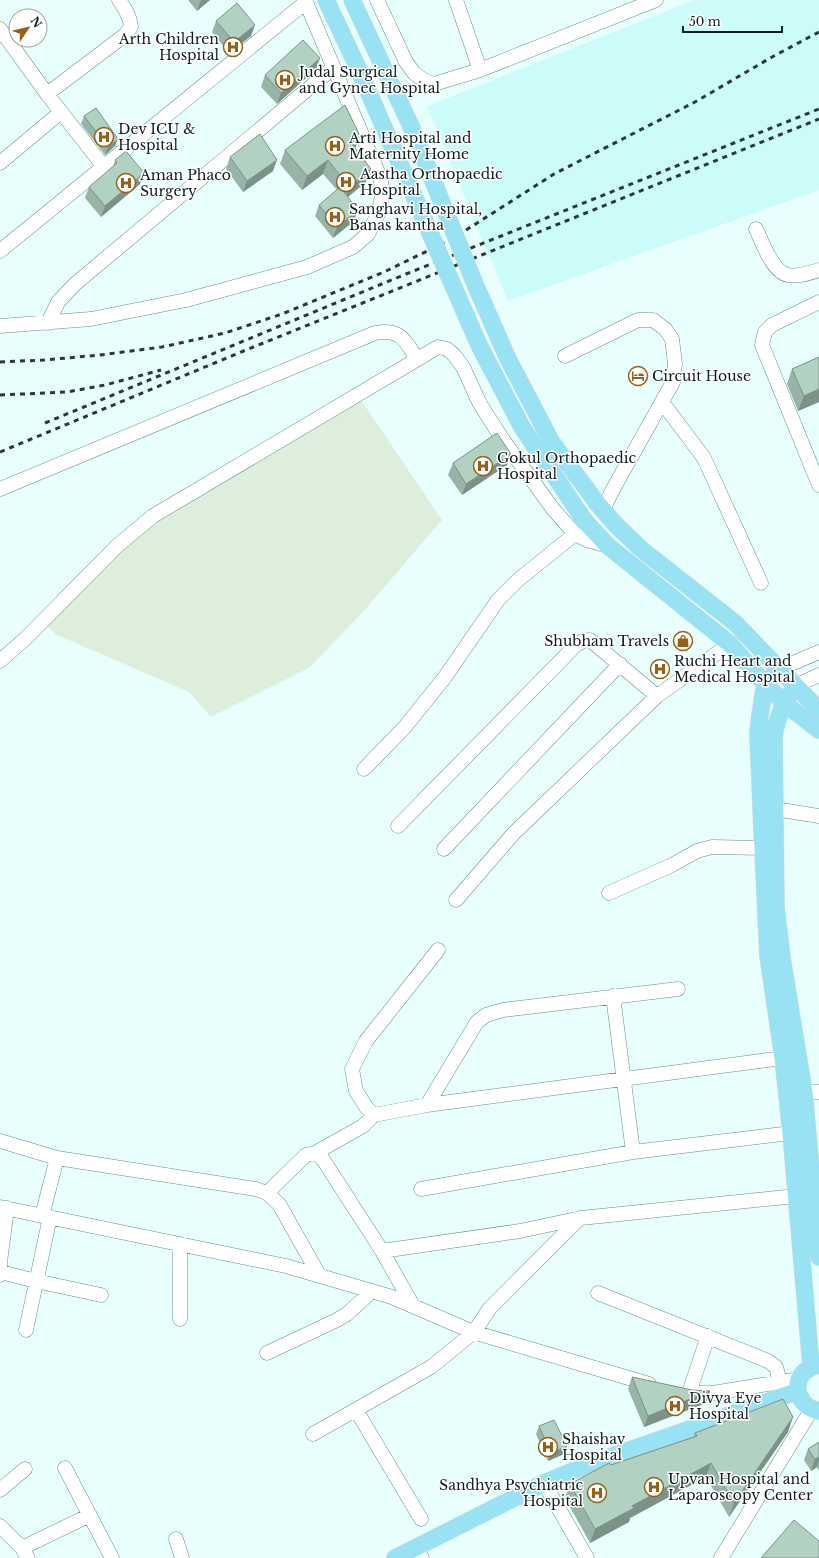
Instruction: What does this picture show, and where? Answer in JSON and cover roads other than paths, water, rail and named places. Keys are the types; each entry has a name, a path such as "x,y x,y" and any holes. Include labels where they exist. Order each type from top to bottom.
{"main road":[{"path":"326,0 362,75 482,352 522,427 580,527 608,546 730,644 784,703 819,730"},
{"path":"352,0 410,124 475,284 508,359 552,441 615,524 641,549 735,623 819,710"},
{"path":"779,669 765,684 758,733 762,848 768,955 783,1058 796,1196 807,1375 800,1399 806,1405 816,1410"},
{"path":"795,686 784,703 777,717 774,728 776,908 782,958 811,1092 819,1257"},
{"path":"395,1558 419,1552 544,1483 807,1375"}],"street":[{"path":"47,94 124,35 131,27 131,19 118,0"},
{"path":"376,0 406,62 414,74 425,81 434,84 480,70 656,0"},
{"path":"456,0 480,70"},
{"path":"0,251 305,1 380,177 383,192 378,214 368,234 352,247 307,267 186,300 91,319 0,326"},
{"path":"0,29 47,94 104,167"},
{"path":"48,323 58,302 75,284 333,68"},
{"path":"0,163 61,112"},
{"path":"756,229 773,264 781,273 788,276 806,274 819,270"},
{"path":"819,302 772,325 765,332 762,344 819,485"},
{"path":"565,356 638,320 653,320 665,329 672,339 674,358 673,382 612,491 600,506"},
{"path":"0,489 375,333 385,331 396,333 404,339 417,359"},
{"path":"0,661 26,638 117,546 153,516 438,347 447,349 454,355 463,367 480,404 553,509 580,527 518,580 498,600 445,677 404,728 364,769"},
{"path":"662,402 704,458 761,582"},
{"path":"398,826 576,645 583,641 590,640 657,696"},
{"path":"456,900 514,833 657,696 730,644"},
{"path":"779,669 819,652"},
{"path":"444,849 620,664"},
{"path":"795,686 819,675"},
{"path":"775,808 819,816"},
{"path":"609,893 672,865 697,851 712,847 762,848"},
{"path":"374,1114 366,1107 356,1091 352,1069 366,1041 438,950"},
{"path":"428,1106 477,1022 486,1015 503,1010 678,989"},
{"path":"613,996 633,1152"},
{"path":"268,1193 306,1156 315,1153 363,1126 374,1114 783,1058"},
{"path":"420,1189 633,1152 791,1133"},
{"path":"0,1141 57,1158 256,1188 268,1193 279,1204 319,1275"},
{"path":"315,1153 322,1158 382,1250 413,1306"},
{"path":"26,1330 57,1158"},
{"path":"382,1250 520,1230 581,1218 796,1196"},
{"path":"101,1295 0,1274 4,1208 286,1266 392,1297 473,1332 676,1390 713,1392 780,1382 807,1375"},
{"path":"313,1434 424,1372 473,1332 490,1308 581,1218"},
{"path":"180,1244 180,1319"},
{"path":"267,1353 337,1320 347,1314 372,1291"},
{"path":"598,1294 708,1336 768,1361 776,1367 780,1382"},
{"path":"676,1390 708,1336"},
{"path":"356,1410 421,1519"},
{"path":"721,1558 816,1410"},
{"path":"65,1468 112,1558"},
{"path":"0,1490 25,1469"},
{"path":"544,1483 587,1558"},
{"path":"0,1526 25,1553 90,1515"},
{"path":"176,1539 182,1558"}],"railway":[{"path":"0,362 100,355 162,347 225,333 282,314 384,272 452,239 554,174 695,102 772,57 819,32"},
{"path":"45,423 406,274 819,109"},
{"path":"0,452 246,350 819,119"},
{"path":"0,395 67,392 105,385 161,370"}],"place":[{"name":"Arth Children Hospital","path":"233,47"},
{"name":"Judal Surgical and Gynec Hospital","path":"285,80"},
{"name":"Dev ICU & Hospital","path":"104,137"},
{"name":"Arti Hospital and Maternity Home","path":"335,146"},
{"name":"Aastha Orthopaedic Hospital","path":"346,182"},
{"name":"Aman Phaco Surgery","path":"126,183"},
{"name":"Sanghavi Hospital, Banas kantha","path":"335,217"},
{"name":"Circuit House","path":"638,376"},
{"name":"Gokul Orthopaedic Hospital","path":"483,466"},
{"name":"Shubham Travels","path":"683,641"},
{"name":"Ruchi Heart and Medical Hospital","path":"660,669"},
{"name":"Divya Eye Hospital","path":"675,1406"},
{"name":"Shaishav Hospital","path":"548,1447"},
{"name":"Upvan Hospital and Laparoscopy Center","path":"654,1487"},
{"name":"Sandhya Psychiatric Hospital","path":"597,1493"}]}
